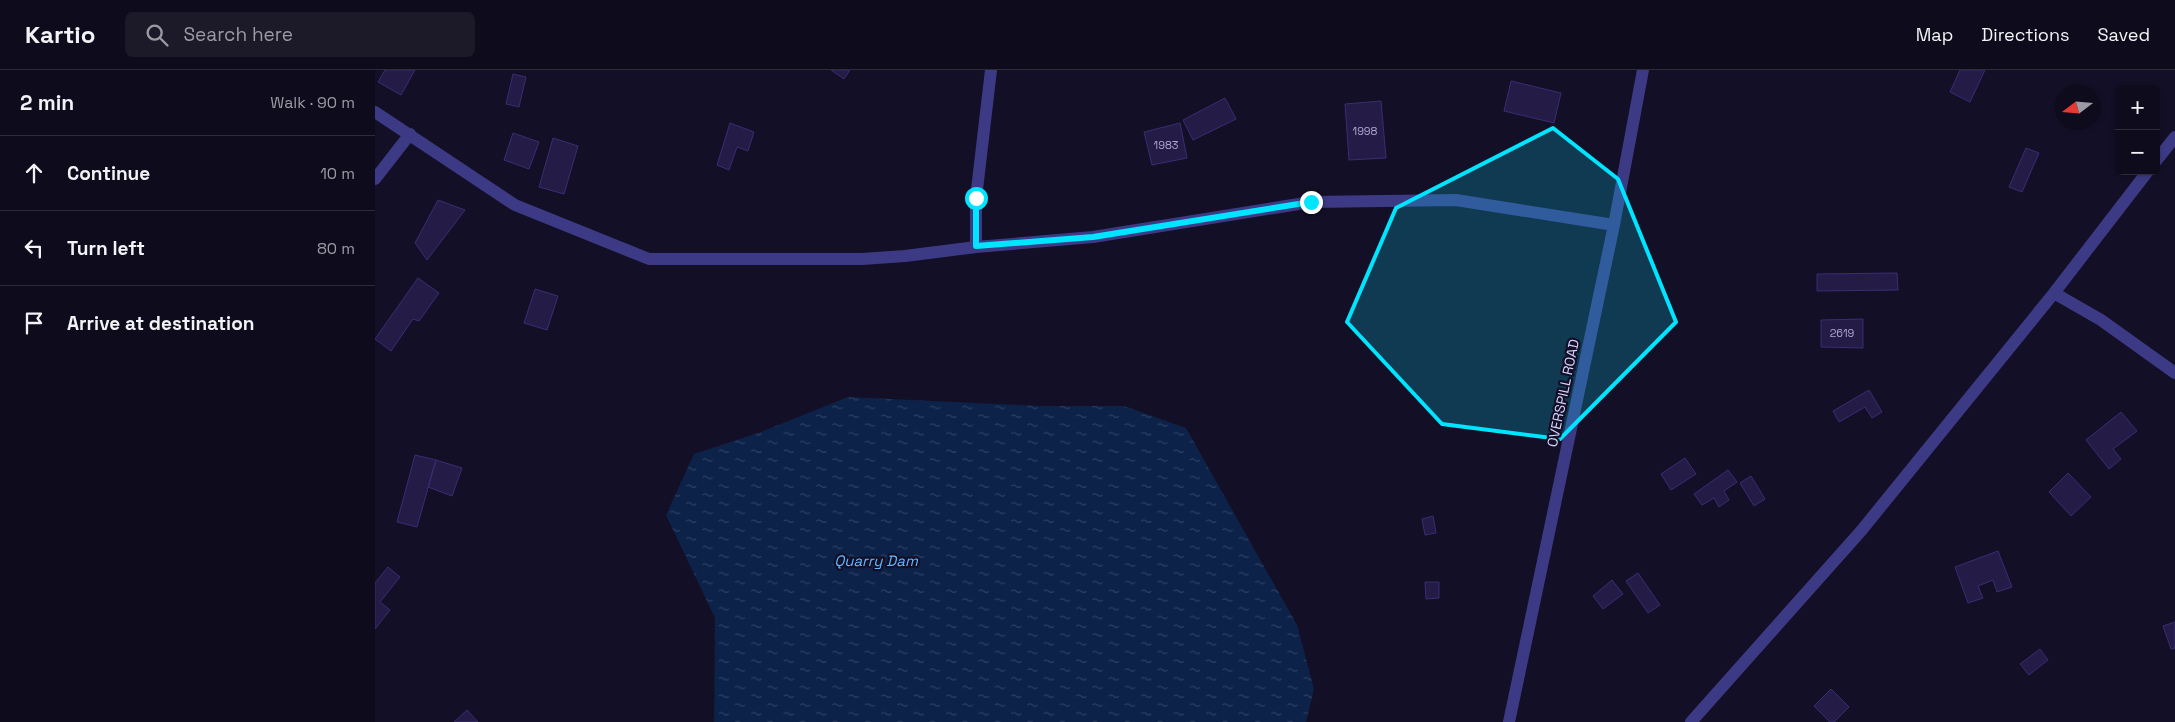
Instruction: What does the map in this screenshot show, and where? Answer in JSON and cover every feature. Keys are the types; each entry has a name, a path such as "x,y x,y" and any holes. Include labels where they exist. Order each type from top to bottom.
{"street":[{"path":"976,246 976,198 991,70"},
{"name":"OVERSPILL ROAD","path":"1509,722 1614,225 1643,70"},
{"path":"375,112 515,205 649,259 862,259 976,246 1093,237 1311,202 1456,200 1614,225"},
{"path":"375,179 410,134"},
{"path":"2160,156 2175,137"},
{"path":"1691,722 1861,531 2053,293 2145,175"},
{"path":"2053,293 2101,320 2175,373"}],"highlighted area":[{"path":"1553,128 1618,179 1676,322 1560,439 1442,424 1347,322 1396,208"}],"water":[{"name":"Quarry Dam","path":"848,397 1042,406 1124,406 1186,428 1297,625 1314,689 1306,722 714,722 715,618 666,515 694,454 761,432"}],"building":[{"path":"385,70 415,70 401,95 378,82"},
{"path":"831,70 850,70 844,79"},
{"path":"1960,70 1985,70 1970,102 1950,92"},
{"path":"513,74 526,77 519,107 506,104"},
{"path":"1511,81 1561,93 1554,123 1504,111"},
{"path":"1225,98 1236,119 1193,140 1183,120"},
{"path":"1381,101 1386,158 1349,160 1345,104"},
{"path":"730,123 754,132 748,151 737,147 729,170 717,165"},
{"path":"1180,123 1187,158 1152,165 1144,132"},
{"path":"513,133 539,142 529,169 504,160"},
{"path":"553,138 578,146 564,194 539,187"},
{"path":"2026,148 2039,153 2022,192 2009,187"},
{"path":"438,200 465,210 427,260 415,243"},
{"path":"1897,273 1898,290 1817,291 1817,274"},
{"path":"418,278 439,293 419,321 413,319 391,351 375,339"},
{"path":"535,289 558,296 547,330 524,323"},
{"path":"1863,319 1863,348 1821,347 1821,320"},
{"path":"1869,390 1882,412 1872,418 1865,407 1839,422 1833,411"},
{"path":"2121,412 2137,431 2113,449 2121,459 2109,469 2086,440"},
{"path":"415,455 436,460 417,527 397,522"},
{"path":"1685,458 1696,474 1671,490 1661,474"},
{"path":"436,460 462,468 452,496 428,487"},
{"path":"1728,470 1737,482 1724,491 1729,500 1719,507 1714,498 1702,505 1694,494"},
{"path":"2068,473 2091,497 2071,516 2049,492"},
{"path":"1751,476 1765,499 1754,506 1740,483"},
{"path":"1433,516 1436,533 1425,535 1422,519"},
{"path":"1998,551 2012,587 1997,592 1993,580 1978,586 1983,598 1968,603 1955,567"},
{"path":"388,567 400,577 380,602 390,610 375,629 375,583"},
{"path":"1638,573 1660,605 1648,613 1626,581"},
{"path":"1612,580 1623,594 1603,609 1593,596"},
{"path":"1425,582 1439,582 1439,598 1426,599"},
{"path":"2175,622 2175,648 2171,649 2163,626"},
{"path":"2040,649 2048,660 2029,675 2020,664"},
{"path":"1831,689 1849,707 1834,722 1830,722 1814,706"},
{"path":"467,710 478,722 454,722"}],"route":[{"path":"976,198 976,246 1093,237 1311,202"}]}
